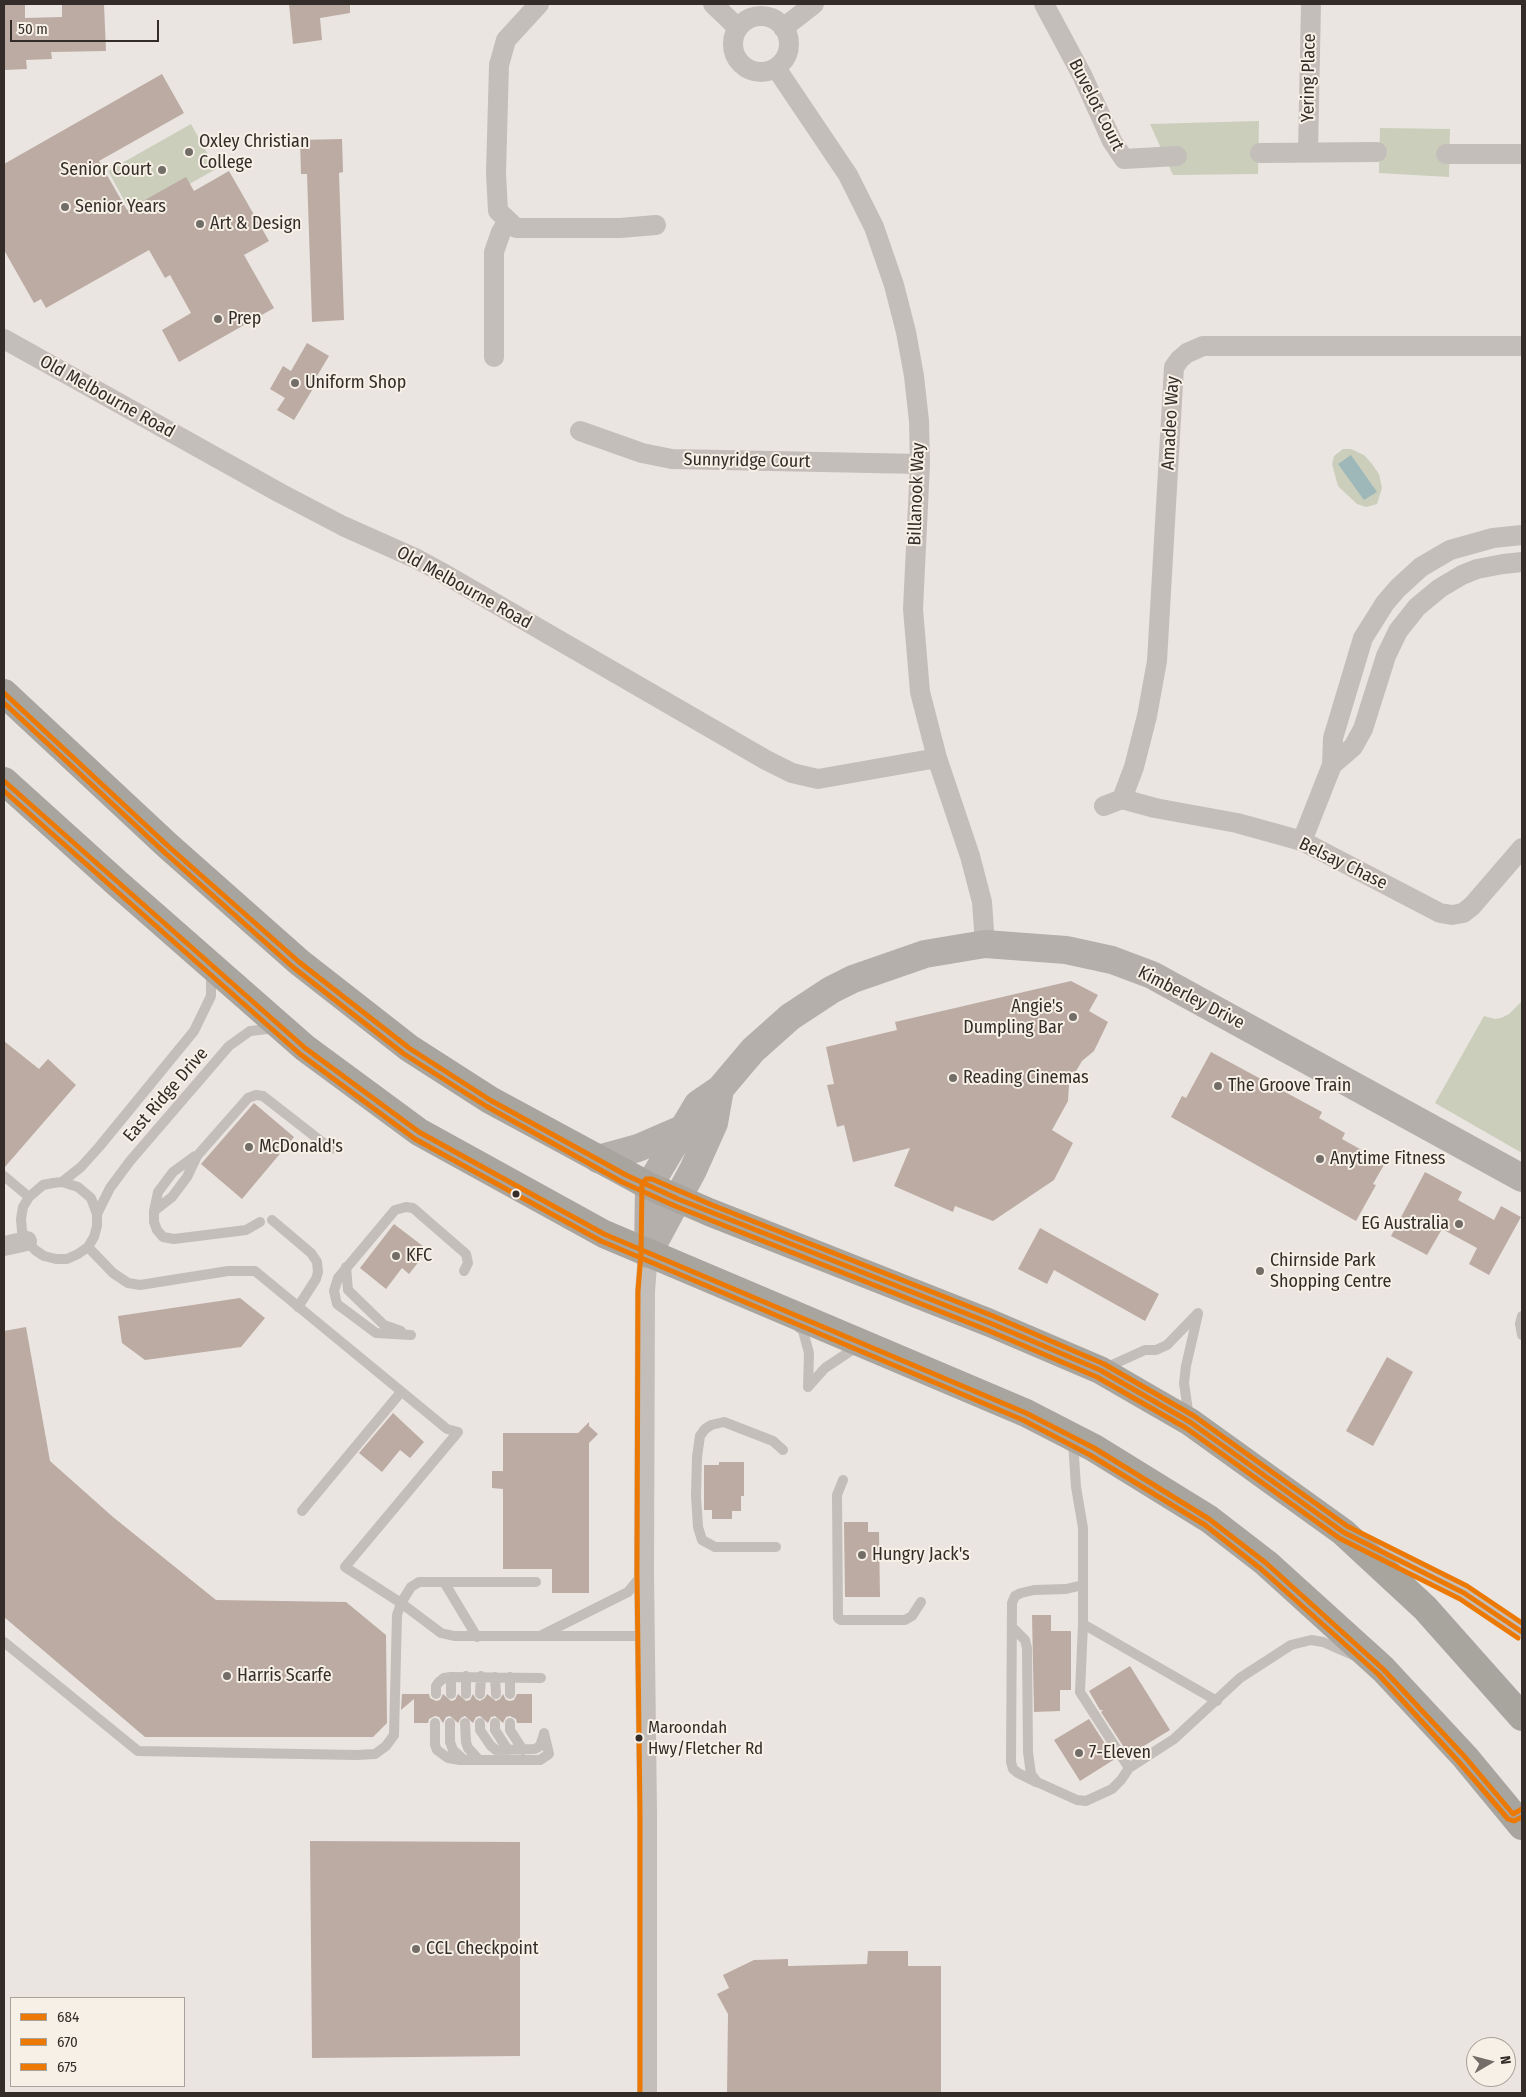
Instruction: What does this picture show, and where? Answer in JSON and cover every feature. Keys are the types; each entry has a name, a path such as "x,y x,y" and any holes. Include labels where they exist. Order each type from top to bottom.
{"highway":[{"path":"4,692 161,839 299,962 409,1048 490,1100 649,1186 990,1323 1100,1370 1190,1422 1343,1532 1426,1608 1522,1717"},
{"path":"4,781 305,1048 418,1132 562,1211 648,1254 777,1306 861,1344 1026,1413 1094,1448 1149,1480 1209,1519 1266,1563 1383,1669 1465,1757 1520,1812"}],"main road":[{"name":"Kimberley Drive","path":"648,1254 649,1186 698,1104 720,1089 754,1050 790,1017 831,990 876,970 925,954 985,944 1066,950 1112,960 1152,975 1522,1178"},
{"path":"648,1254 678,1199 714,1123 720,1089"},
{"path":"598,1159 638,1148 682,1129"}],"street":[{"path":"539,4 506,40 499,65 496,173 498,211 516,228 620,228 656,224"},
{"path":"713,4 738,28"},
{"path":"783,28 814,4"},
{"name":"Buvelot Court","path":"1044,4 1082,75 1112,141 1124,159 1177,156"},
{"name":"Yering Place","path":"1308,152 1311,4"},
{"path":"760,16 769,17 783,28 787,36 787,54 776,68 758,72 748,69 740,63 733,46 738,28 744,22 760,16"},
{"name":"Billanook Way","path":"776,68 848,175 874,227 894,285 914,376 919,421 920,464 913,610 920,692 937,758 970,856 982,902 985,944"},
{"path":"1260,153 1377,152"},
{"path":"1446,154 1522,154"},
{"path":"494,357 494,252 501,232 508,221"},
{"name":"Old Melbourne Road","path":"4,339 280,494 343,526 417,559 766,760 792,773 818,779 937,758"},
{"name":"Amadeo Way","path":"1113,802 1134,767 1147,716 1157,660 1174,367 1180,359 1187,352 1203,346 1522,346"},
{"name":"Sunnyridge Court","path":"580,431 642,454 672,459 920,464"},
{"path":"1302,842 1332,765 1333,738 1363,638 1385,603 1421,567 1450,550 1493,538 1522,536"},
{"path":"1332,765 1353,747 1363,729 1386,656 1398,631 1416,607 1440,588 1462,575 1477,569 1522,562"},
{"name":"Belsay Chase","path":"1113,802 1237,823 1302,842 1440,913 1452,915 1464,912 1472,906 1522,848"},
{"path":"4,1246 27,1241"},
{"path":"647,2093 647,1813 644,1574 645,1291 648,1254"}],"lane":[{"name":"East Ridge Drive","path":"62,1182 81,1167 99,1147 194,1031 211,996 211,966"},
{"name":"East Ridge Drive","path":"97,1214 110,1188 130,1161 229,1046 250,1031 282,1027"},
{"path":"260,1222 246,1230 174,1239 164,1237 156,1230 154,1211 172,1197 187,1178 197,1156 248,1098 256,1095 262,1096 331,1149"},
{"path":"4,1176 29,1197"},
{"path":"62,1182 78,1187 91,1198 97,1214 97,1226 94,1237 88,1247 78,1254 56,1259 44,1256 35,1250 27,1241 22,1230 23,1207 29,1197 43,1185 62,1182"},
{"path":"346,1267 348,1290 384,1326 412,1335 376,1334 337,1304 334,1291 338,1278 346,1267 395,1210 413,1208 466,1254 468,1263 464,1271"},
{"path":"272,1220 310,1253 317,1262 318,1272 316,1279 298,1307"},
{"path":"88,1247 113,1273 128,1283 140,1285 245,1269 255,1271 447,1429 458,1432 345,1567 401,1603 442,1633 454,1636 644,1636"},
{"path":"777,1306 803,1331 809,1353 808,1387 826,1368 861,1344"},
{"path":"1100,1370 1145,1350 1156,1350 1168,1344 1198,1313 1184,1383 1190,1422"},
{"path":"1522,1316 1520,1324 1522,1335"},
{"path":"302,1510 401,1392"},
{"path":"776,1547 716,1547 702,1540 698,1527 696,1496 697,1457 700,1436 704,1429 718,1422 729,1424 773,1441 783,1450"},
{"path":"1072,1438 1076,1487 1083,1528 1083,1624 1080,1692 1129,1768"},
{"path":"843,1480 837,1495 838,1618 841,1620 905,1620 912,1616 920,1602"},
{"path":"1343,1532 1464,1593 1522,1632"},
{"path":"539,1637 628,1592 644,1574"},
{"path":"4,1642 138,1751 326,1755 375,1754 386,1746 394,1735 397,1615 401,1603 411,1587 419,1582 536,1582"},
{"path":"444,1582 477,1637"},
{"path":"1083,1585 1066,1589 1034,1590 1015,1596 1012,1602 1012,1762 1014,1769 1018,1773 1077,1800 1086,1801 1112,1789 1129,1768 1174,1739 1240,1678 1291,1645 1311,1640 1323,1642 1383,1669"},
{"path":"1083,1624 1217,1701"},
{"path":"1012,1627 1025,1640 1028,1752 1031,1774 1037,1782"},
{"path":"466,1676 466,1694"},
{"path":"436,1694 436,1686 444,1678 466,1676 540,1678"},
{"path":"480,1694 481,1676"},
{"path":"451,1677 451,1694"},
{"path":"496,1677 496,1694"},
{"path":"510,1677 510,1694"},
{"path":"435,1723 435,1745 437,1750 448,1758 464,1760 540,1760 549,1754 544,1733 540,1746 523,1750 496,1750 480,1730 480,1723"},
{"path":"450,1723 450,1742 453,1750 464,1760"},
{"path":"465,1723 468,1748 479,1760"},
{"path":"495,1723 495,1730 508,1750"},
{"path":"510,1723 510,1730 523,1750"}],"green space":[{"path":"1259,121 1258,174 1173,175 1150,124"},
{"name":"Senior Court","path":"191,124 216,169 133,216 108,171"},
{"path":"1380,128 1450,129 1449,177 1379,173"},
{"path":"1343,449 1351,449 1364,455 1379,474 1382,488 1377,504 1366,507 1357,504 1338,486 1332,464 1334,456"},
{"path":"1522,1001 1522,1153 1435,1103 1484,1016 1495,1019 1501,1018 1509,1014"}],"water":[{"path":"1351,455 1377,492 1364,500 1338,464"}],"building":[{"path":"4,4 25,4 25,18 62,17 62,4 104,4 106,51 51,52 52,59 26,60 27,69 4,70"},
{"path":"289,4 350,4 350,13 320,18 322,40 293,44"},
{"path":"162,74 184,113 99,161 127,210 186,177 194,191 229,171 269,241 244,255 274,308 179,362 162,330 191,313 170,275 165,278 149,250 46,308 41,299 34,303 4,250 4,164"},
{"path":"342,139 343,172 339,173 344,320 312,322 307,174 301,174 300,140"},
{"name":"Uniform Shop","path":"307,343 329,356 317,376 320,377 294,420 277,410 285,398 270,389 283,366 291,371"},
{"name":"Reading Cinemas","path":"1071,981 1098,995 1089,1011 1108,1022 1094,1051 1082,1061 1069,1084 1068,1101 1052,1130 1073,1143 1054,1180 993,1221 955,1206 953,1212 894,1186 910,1148 853,1162 844,1125 837,1127 827,1085 834,1084 826,1047 897,1030 895,1022"},
{"path":"4,1041 39,1069 48,1059 76,1085 4,1168"},
{"path":"1211,1052 1322,1112 1319,1118 1345,1133 1342,1139 1385,1163 1373,1184 1376,1185 1356,1221 1171,1117 1182,1096 1186,1098"},
{"name":"McDonald's","path":"254,1103 294,1137 242,1199 201,1164"},
{"path":"1425,1172 1462,1192 1458,1200 1494,1220 1501,1206 1521,1217 1489,1275 1469,1264 1477,1248 1442,1229 1427,1255 1391,1236"},
{"name":"KFC","path":"394,1224 428,1250 409,1274 402,1268 386,1289 360,1268"},
{"path":"1040,1228 1159,1294 1145,1321 1054,1270 1047,1284 1018,1269"},
{"path":"240,1298 265,1318 241,1347 145,1360 122,1343 118,1316"},
{"path":"26,1327 50,1461 113,1517 216,1600 346,1602 386,1635 387,1723 373,1737 145,1737 4,1617 4,1331"},
{"path":"1387,1357 1413,1372 1373,1446 1346,1431"},
{"path":"393,1413 424,1442 410,1458 400,1450 382,1472 359,1453"},
{"path":"589,1422 589,1426 598,1434 589,1443 589,1593 552,1593 552,1569 503,1569 503,1489 492,1488 492,1471 503,1471 503,1433 578,1433"},
{"path":"719,1462 744,1462 744,1496 741,1496 741,1511 732,1511 732,1519 712,1519 712,1510 704,1510 704,1465 719,1465"},
{"name":"Hungry Jack's","path":"844,1522 868,1522 868,1532 879,1532 880,1597 845,1597"},
{"path":"1032,1615 1051,1615 1051,1631 1071,1631 1071,1690 1060,1690 1060,1711 1034,1712"},
{"name":"7-Eleven","path":"1130,1666 1170,1730 1129,1755 1101,1712 1103,1710 1100,1710 1089,1691"},
{"path":"402,1694 429,1694 430,1698 436,1701 440,1700 443,1694 451,1701 455,1700 458,1694 466,1701 470,1700 473,1694 480,1701 487,1694 496,1701 503,1694 506,1700 510,1701 514,1700 517,1694 532,1694 532,1723 517,1723 516,1719 510,1716 506,1717 503,1723 495,1716 491,1717 488,1723 480,1716 476,1717 473,1723 465,1716 458,1723 450,1716 446,1717 443,1723 439,1717 435,1716 429,1719 428,1723 414,1723 414,1699 401,1710"},
{"name":"7-Eleven","path":"1089,1719 1115,1759 1080,1781 1054,1740"},
{"name":"CCL Checkpoint","path":"310,1841 520,1842 520,2056 312,2058"},
{"path":"868,1951 908,1951 908,1966 941,1966 941,2093 727,2093 728,2014 717,1994 729,1988 723,1975 754,1960 788,1959 788,1966 867,1964"}],"transit line":[{"name":"684","path":"4,693 168,846 299,962 409,1048 490,1100 626,1175 678,1199 990,1323 1100,1370 1190,1422 1343,1532 1464,1593 1522,1632"},
{"name":"670","path":"4,703 163,851 294,968 404,1054 486,1106 622,1182 675,1206 987,1330 1097,1377 1186,1428 1339,1538 1460,1599 1518,1638"},
{"name":"684","path":"4,781 305,1048 419,1132 604,1234 1026,1413 1094,1448 1209,1519 1266,1563 1383,1669 1465,1757 1513,1814 1522,1809"},
{"name":"670","path":"4,791 300,1054 415,1139 601,1241 1023,1420 1090,1455 1205,1525 1261,1569 1378,1674 1459,1762 1508,1819 1514,1821 1522,1817"},
{"name":"675","path":"640,2093 640,1813 637,1573 638,1291 641,1254 642,1185 646,1179 652,1179 712,1205 993,1316 1104,1364 1194,1416 1347,1526 1467,1586 1522,1623"}],"place":[{"name":"Oxley Christian College","path":"189,152"},
{"name":"Senior Court","path":"162,170"},
{"name":"Senior Years","path":"65,207"},
{"name":"Art & Design","path":"200,224"},
{"name":"Prep","path":"218,319"},
{"name":"Uniform Shop","path":"295,383"},
{"name":"Angie's Dumpling Bar","path":"1073,1017"},
{"name":"Reading Cinemas","path":"953,1078"},
{"name":"The Groove Train","path":"1218,1086"},
{"name":"McDonald's","path":"249,1147"},
{"name":"Anytime Fitness","path":"1320,1159"},
{"name":"EG Australia","path":"1459,1224"},
{"name":"KFC","path":"396,1256"},
{"name":"Chirnside Park Shopping Centre","path":"1260,1271"},
{"name":"Hungry Jack's","path":"862,1555"},
{"name":"Harris Scarfe","path":"227,1676"},
{"name":"Maroondah Hwy/Fletcher Rd","path":"639,1738"},
{"name":"7-Eleven","path":"1079,1753"},
{"name":"CCL Checkpoint","path":"416,1949"}]}
